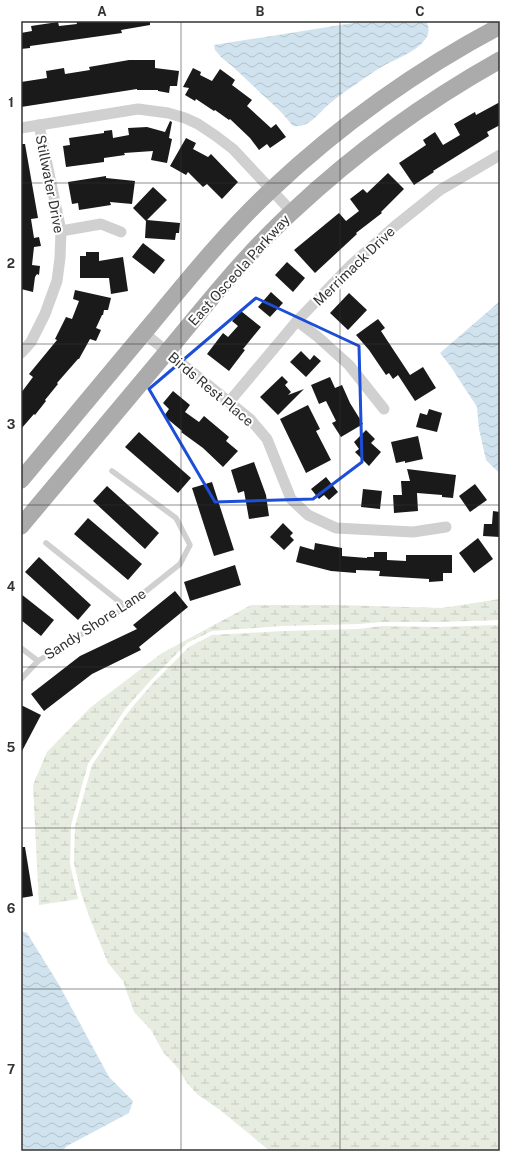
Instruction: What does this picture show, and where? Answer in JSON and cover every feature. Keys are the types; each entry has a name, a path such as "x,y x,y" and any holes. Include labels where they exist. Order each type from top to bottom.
{"main road":[{"path":"21,480 213,250 271,190 328,139 366,110 434,64 500,26"},
{"name":"East Osceola Parkway","path":"21,526 243,262 292,212 352,159 387,132 462,81 500,60"}],"street":[{"name":"Stillwater Drive","path":"21,128 138,109 168,113 198,124 233,149 292,212"},
{"name":"Stillwater Drive","path":"21,353 31,342 45,314 57,281 61,231 39,125"},
{"name":"Merrimack Drive","path":"229,402 297,321 350,266 395,226 440,190 500,155"},
{"path":"61,231 101,224 121,232"},
{"path":"297,321 350,365 384,409"},
{"name":"Birds Rest Place","path":"144,332 250,419 267,439 291,499 308,515 336,528 413,532 446,527"}],"lane":[{"name":"Sandy Shore Lane","path":"21,679 38,661 126,607 180,564 190,546 176,518 112,471"},
{"path":"46,543 126,607"},
{"path":"21,648 38,661"}],"highlighted area":[{"path":"256,298 359,346 362,462 313,499 215,502 149,389"}],"green space":[{"path":"500,599 500,620 382,622 283,626 212,631 187,643 126,708 88,764 71,825 70,864 78,899 39,905 33,785 47,752 91,707 162,653 251,605 339,605 442,608"},
{"path":"500,625 500,1151 270,1151 220,1110 197,1094 187,1083 178,1068 163,1052 151,1030 134,1012 123,981 108,963 81,893 74,863 75,826 92,765 129,711 153,683 189,647 212,635 359,629 382,626 439,627"}],"water":[{"path":"366,21 426,21 429,30 427,37 414,50 370,74 337,97 308,123 299,126 293,126 281,112 222,58 215,50 214,45"},
{"path":"500,301 500,473 486,460 479,429 477,407 440,353"},
{"path":"21,931 27,933 58,983 109,1077 133,1101 129,1113 67,1146 62,1151 21,1151"}],"building":[{"path":"76,21 150,21 150,25 121,30 122,33 30,46 30,48 21,49 21,33 32,31 31,26 58,22 59,26 77,24"},
{"path":"129,60 155,60 155,68 179,71 177,86 170,86 169,93 158,90 137,89 21,107 21,82 47,78 46,71 64,68 65,74 90,70 89,67"},
{"path":"193,68 201,72 200,75 212,81 220,69 235,80 232,85 252,100 247,106 271,128 276,124 286,137 270,148 267,144 259,150 250,138 230,119 229,120 196,99 195,101 185,95 189,88 183,87"},
{"path":"500,102 500,125 487,132 489,136 433,171 434,172 414,185 399,163 426,145 423,140 435,132 443,145 460,135 454,124 475,112 476,115"},
{"path":"170,121 172,122 169,138 172,139 167,163 151,160 153,151 124,153 125,155 104,158 104,162 66,167 63,146 70,145 69,138 104,133 104,131 112,130 113,138 129,135 128,128 147,127 165,132"},
{"path":"186,138 196,143 193,149 208,157 211,154 238,182 222,199 207,184 203,187 188,172 186,175 170,166"},
{"path":"21,144 25,144 38,218 31,219 34,238 39,237 41,246 34,247 32,265 40,266 39,275 37,274 35,277 33,292 21,289"},
{"path":"388,173 404,189 381,212 382,213 356,233 357,234 315,273 294,250 339,213 346,221 359,211 350,199 363,189 367,193"},
{"path":"106,176 106,178 135,181 132,204 110,202 111,205 79,210 78,203 72,204 68,182"},
{"path":"153,187 167,200 147,220 180,223 179,233 176,233 175,240 145,238 146,221 133,208"},
{"path":"143,243 165,260 154,274 132,257"},
{"path":"86,252 99,252 99,261 123,257 128,291 111,294 109,278 80,278 80,256 86,256"},
{"path":"287,262 305,278 293,292 275,275"},
{"path":"75,290 111,298 108,310 104,310 96,328 101,330 96,341 90,339 79,359 57,383 58,384 35,415 34,414 21,429 21,393 33,377 29,374 57,340 55,339 66,317 72,319 79,301 73,299"},
{"path":"271,292 283,303 270,317 258,307"},
{"path":"349,293 367,310 348,330 330,313"},
{"path":"241,311 261,327 243,349 245,350 229,371 207,354 223,333 228,337 238,326 232,321"},
{"path":"378,319 385,328 381,331 410,375 423,367 436,388 415,401 398,375 393,379 389,373 386,375 369,350 356,335"},
{"path":"301,351 310,360 314,355 321,361 306,377 290,362"},
{"path":"282,376 288,382 285,385 291,392 288,395 304,389 278,415 260,397"},
{"path":"330,377 335,388 342,385 350,403 363,424 341,437 332,423 336,421 326,401 319,404 311,385"},
{"path":"173,391 190,405 185,412 199,422 204,416 229,437 226,441 238,451 223,467 203,448 181,432 182,431 164,416 169,409 163,403"},
{"path":"308,405 320,429 316,431 331,460 306,473 280,419"},
{"path":"429,409 442,413 437,432 416,427 420,413 427,415"},
{"path":"366,430 375,439 371,443 381,452 369,466 355,452 359,449 354,442"},
{"path":"139,432 191,478 178,493 125,447"},
{"path":"418,436 423,459 405,463 405,461 396,463 391,442"},
{"path":"254,462 266,495 269,516 249,519 244,491 238,493 231,470"},
{"path":"407,469 456,475 453,498 442,497 442,495 417,493 418,511 394,513 393,495 402,495 401,481 410,481"},
{"path":"326,477 338,492 329,500 324,495 319,499 311,489"},
{"path":"212,482 234,550 214,556 192,488"},
{"path":"475,484 487,500 470,512 459,496"},
{"path":"107,486 159,533 145,549 93,501"},
{"path":"363,489 382,491 380,509 361,507"},
{"path":"493,511 500,512 500,537 483,536 484,524 492,524"},
{"path":"88,518 142,564 128,580 74,534"},
{"path":"283,523 293,533 290,536 294,540 284,550 270,537"},
{"path":"478,538 493,559 474,573 459,553"},
{"path":"315,543 342,548 342,556 367,558 374,557 374,552 387,552 387,560 406,561 406,555 452,555 452,573 443,573 443,581 429,582 429,579 379,576 380,571 356,570 356,573 331,571 296,562 300,546 314,550"},
{"path":"39,557 91,605 78,620 25,572"},
{"path":"235,565 241,585 190,601 184,582"},
{"path":"175,591 188,607 139,647 141,650 92,674 44,711 31,694 80,656 137,629 133,625"},
{"path":"21,594 54,620 41,636 21,620"},
{"path":"21,705 41,715 21,753"},
{"path":"21,847 25,847 33,896 21,898"}]}
